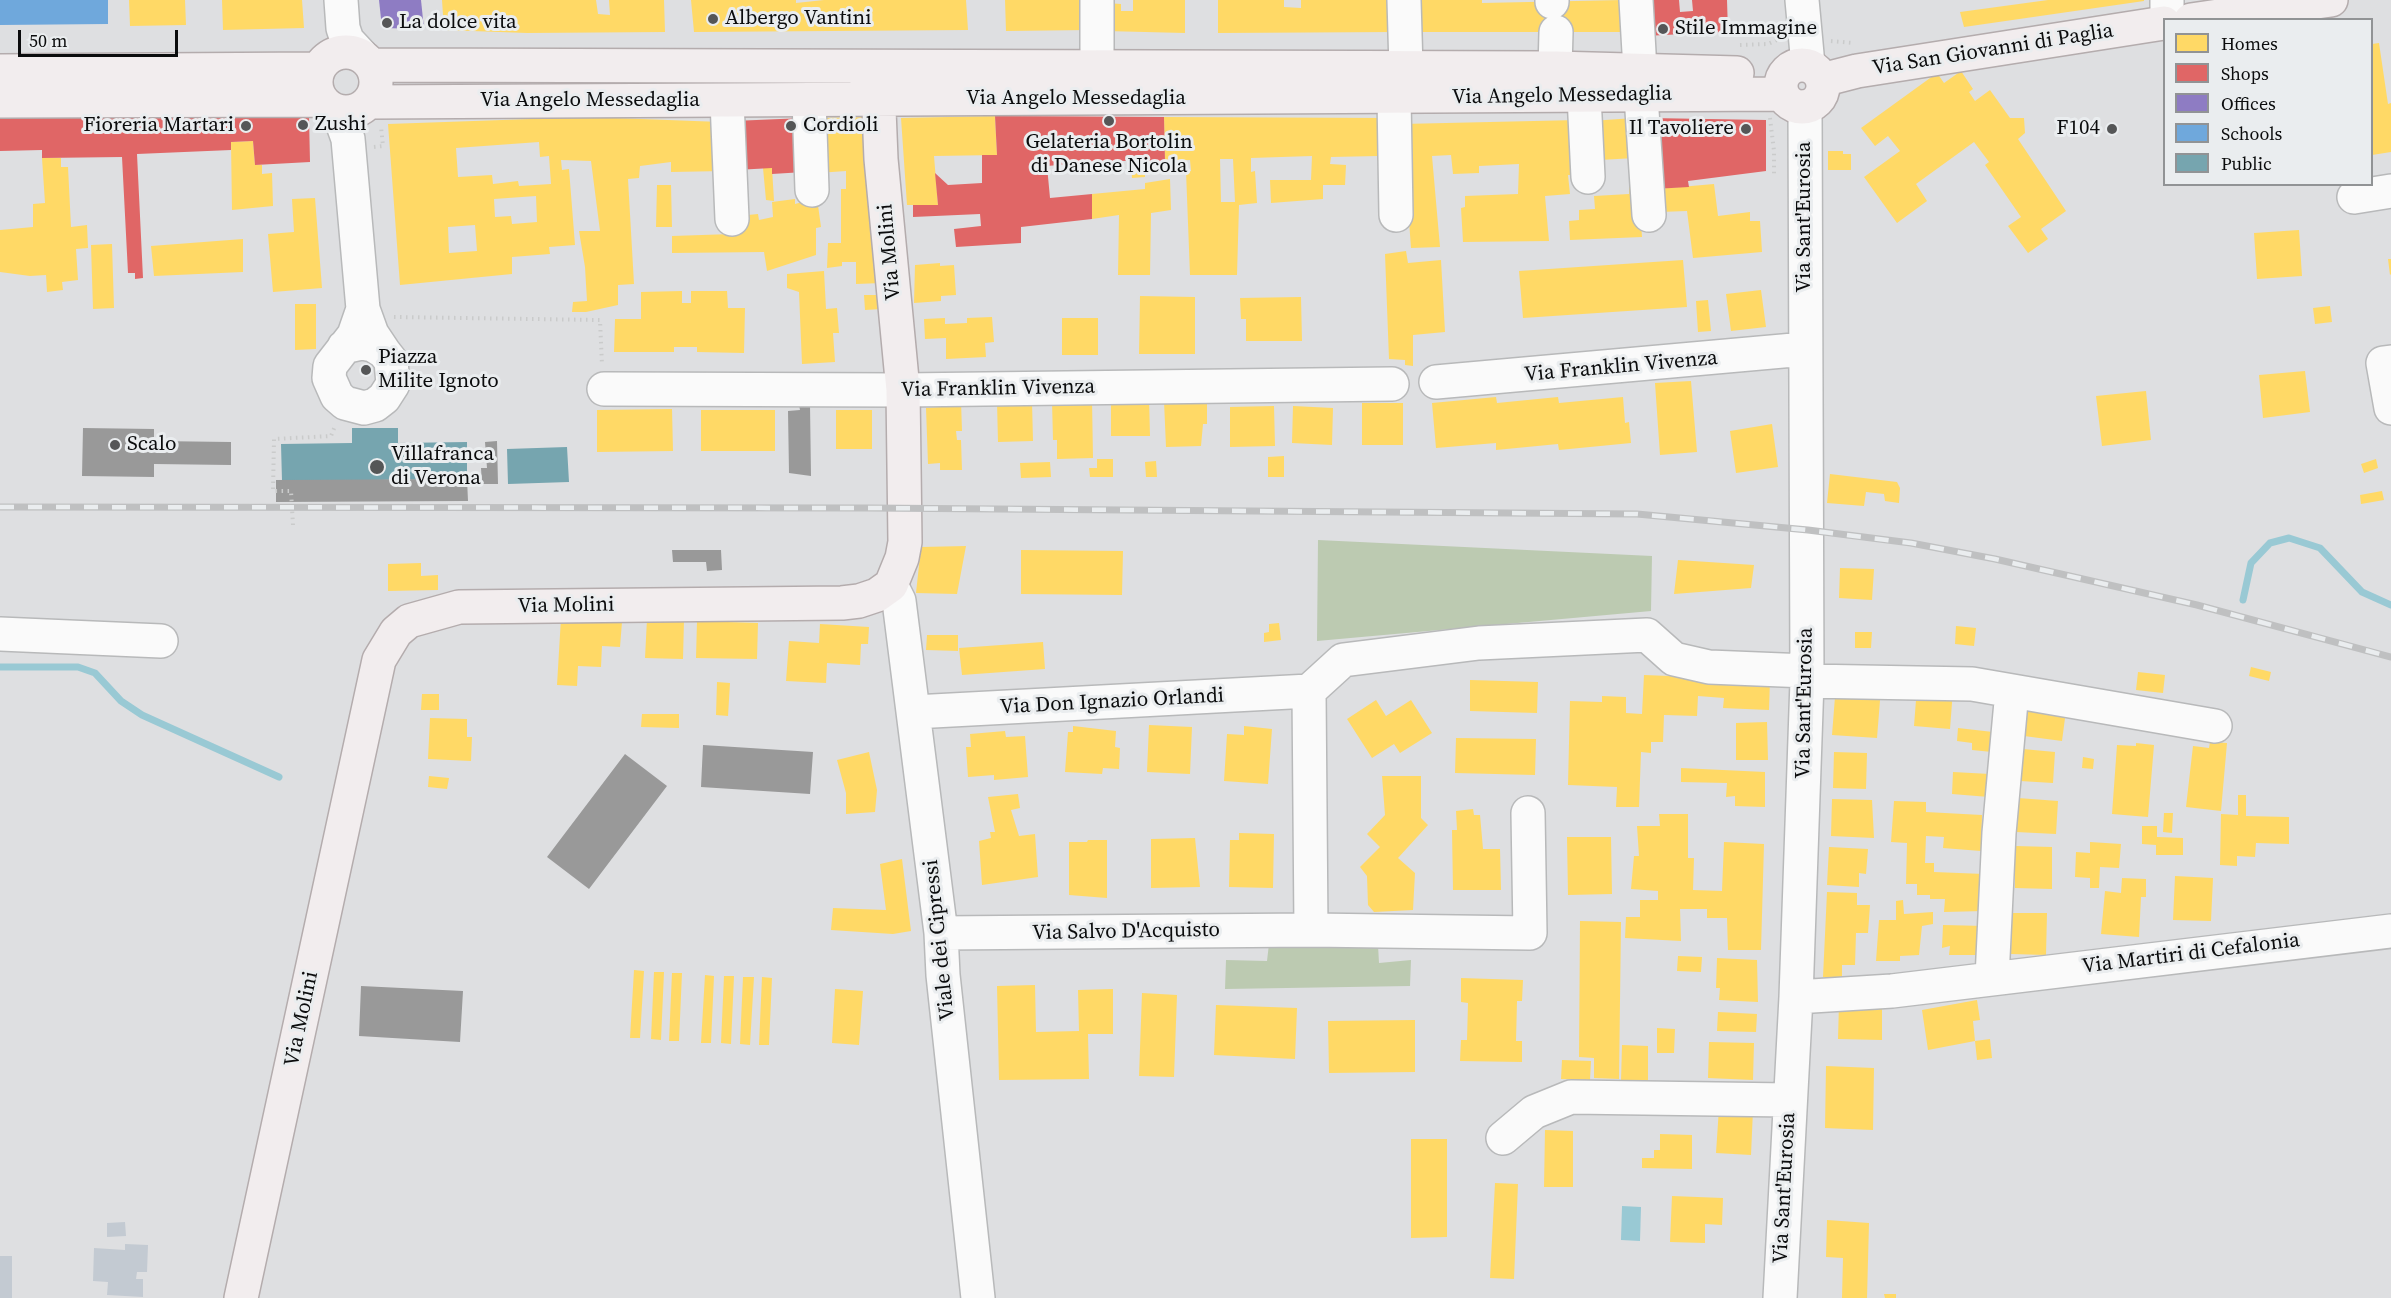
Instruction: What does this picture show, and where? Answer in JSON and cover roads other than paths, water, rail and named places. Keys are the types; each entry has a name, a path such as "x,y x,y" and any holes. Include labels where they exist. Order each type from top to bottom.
{"main road":[{"path":"2206,18 2331,0"},
{"name":"Via San Giovanni di Paglia","path":"1800,84 1857,72 2163,21"},
{"name":"Via Molini","path":"241,1298 379,660 396,632 409,621 459,607 843,603 877,595 891,585 902,558 905,542 903,390 882,159 879,100 876,81 856,67"},
{"name":"Via Angelo Messedaglia","path":"0,71 1097,67 1400,83 1584,96 1641,83"},
{"name":"Via Angelo Messedaglia","path":"0,101 345,69 728,101 1097,99 1400,83 1555,68 1641,83 1800,84"}],"street":[{"path":"1097,0 1097,99"},
{"path":"1396,215 1404,0"},
{"path":"1636,0 1649,215"},
{"name":"Via Sant'Eurosia","path":"1780,1298 1796,997 1807,676 1805,350 1800,84 1802,0"},
{"path":"2166,18 2167,0"},
{"name":"Via Angelo Messedaglia","path":"1553,11 1555,68"},
{"path":"345,69 343,125 348,139 378,313 372,334 391,361 394,374 388,394 375,405 364,408 345,403 336,396 329,378 330,366 359,324 378,313"},
{"path":"1584,96 1588,177"},
{"path":"809,100 812,190"},
{"path":"728,101 732,219"},
{"path":"2354,197 2391,191"},
{"path":"344,347 362,342 384,352"},
{"name":"Via Franklin Vivenza","path":"1436,382 1805,350"},
{"path":"2391,362 2383,363 2391,408"},
{"name":"Via Franklin Vivenza","path":"604,389 903,390 1392,384"},
{"name":"Viale dei Cipressi","path":"891,585 899,601 941,933 943,975 978,1298"},
{"path":"0,634 161,641"},
{"path":"1311,930 1310,691 1343,660 1479,643 1647,635 1674,658 1709,667 1807,676 1972,684 2215,726"},
{"name":"Via Don Ignazio Orlandi","path":"914,712 1310,691"},
{"path":"1992,978 1999,833 2012,691"},
{"name":"Via Salvo D'Acquisto","path":"941,933 1311,930 1530,933 1528,813"},
{"name":"Via Martiri di Cefalonia","path":"1796,997 1892,991 2391,932"},
{"path":"1503,1138 1534,1112 1571,1097 1789,1100"}],"water":[{"path":"1622,1206 1641,1207 1640,1241 1621,1240"}],"waterway":[{"path":"2243,600 2251,563 2270,543 2289,538 2320,548 2362,592 2391,605"},
{"path":"0,667 78,667 95,673 121,701 142,715 279,777"}],"railway":[{"path":"0,507 869,508 1637,514 1808,530 1911,543 1995,559 2197,605 2391,657"}],"place":[{"name":"Albergo Vantini","path":"713,19"},
{"name":"La dolce vita","path":"387,23"},
{"name":"Stile Immagine","path":"1663,29"},
{"name":"Gelateria Bortolin di Danese Nicola","path":"1109,121"},
{"name":"Zushi","path":"303,125"},
{"name":"Fioreria Martari","path":"246,126"},
{"name":"Cordioli","path":"791,126"},
{"name":"Il Tavoliere","path":"1746,129"},
{"name":"F104","path":"2112,129"},
{"name":"Piazza Milite Ignoto","path":"366,370"},
{"name":"Scalo","path":"115,445"},
{"name":"Villafranca di Verona","path":"377,467"}]}
